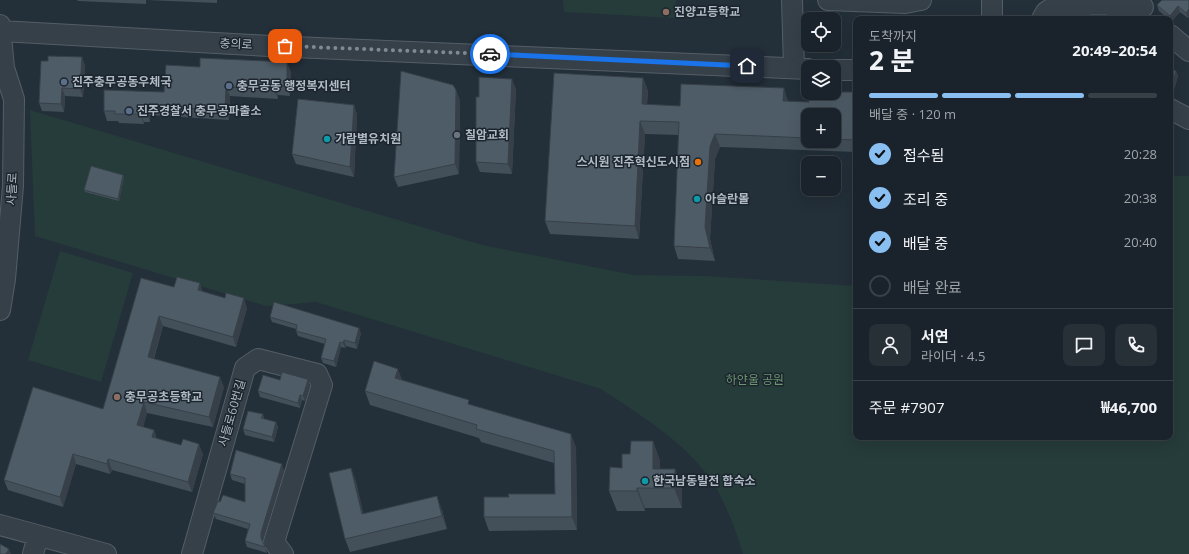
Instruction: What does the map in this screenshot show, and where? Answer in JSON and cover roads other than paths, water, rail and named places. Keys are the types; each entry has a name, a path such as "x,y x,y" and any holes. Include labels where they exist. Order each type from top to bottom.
{"street":[{"path":"792,0 801,68"},
{"path":"828,0 905,3 921,0"},
{"path":"992,0 992,16"},
{"path":"1044,16 1046,12 1052,8 1147,9"},
{"name":"사들로","path":"0,25 2,71 14,99 13,186 5,279 0,310"},
{"name":"충의로","path":"0,31 270,46 497,54 801,68"},
{"path":"1173,37 1189,50"},
{"path":"841,70 853,70"},
{"path":"1173,111 1189,119"},
{"name":"사들로60번길","path":"192,554 245,368 258,358 317,374 322,385 274,542 283,554"},
{"path":"0,525 36,545 106,554"}],"place":[{"name":"진양고등학교","path":"666,12"},
{"name":"진주충무공동우체국","path":"64,82"},
{"name":"충무공동 행정복지센터","path":"229,86"},
{"name":"진주경찰서 충무공파출소","path":"129,111"},
{"name":"칠암교회","path":"457,135"},
{"name":"가람별유치원","path":"327,139"},
{"name":"스시원 진주혁신도시점","path":"698,162"},
{"name":"아슬란몰","path":"697,199"},
{"name":"충무공초등학교","path":"117,397"},
{"name":"한국남동발전 합숙소","path":"645,481"}],"park label":[{"name":"하얀울 공원","path":"755,380"}]}
